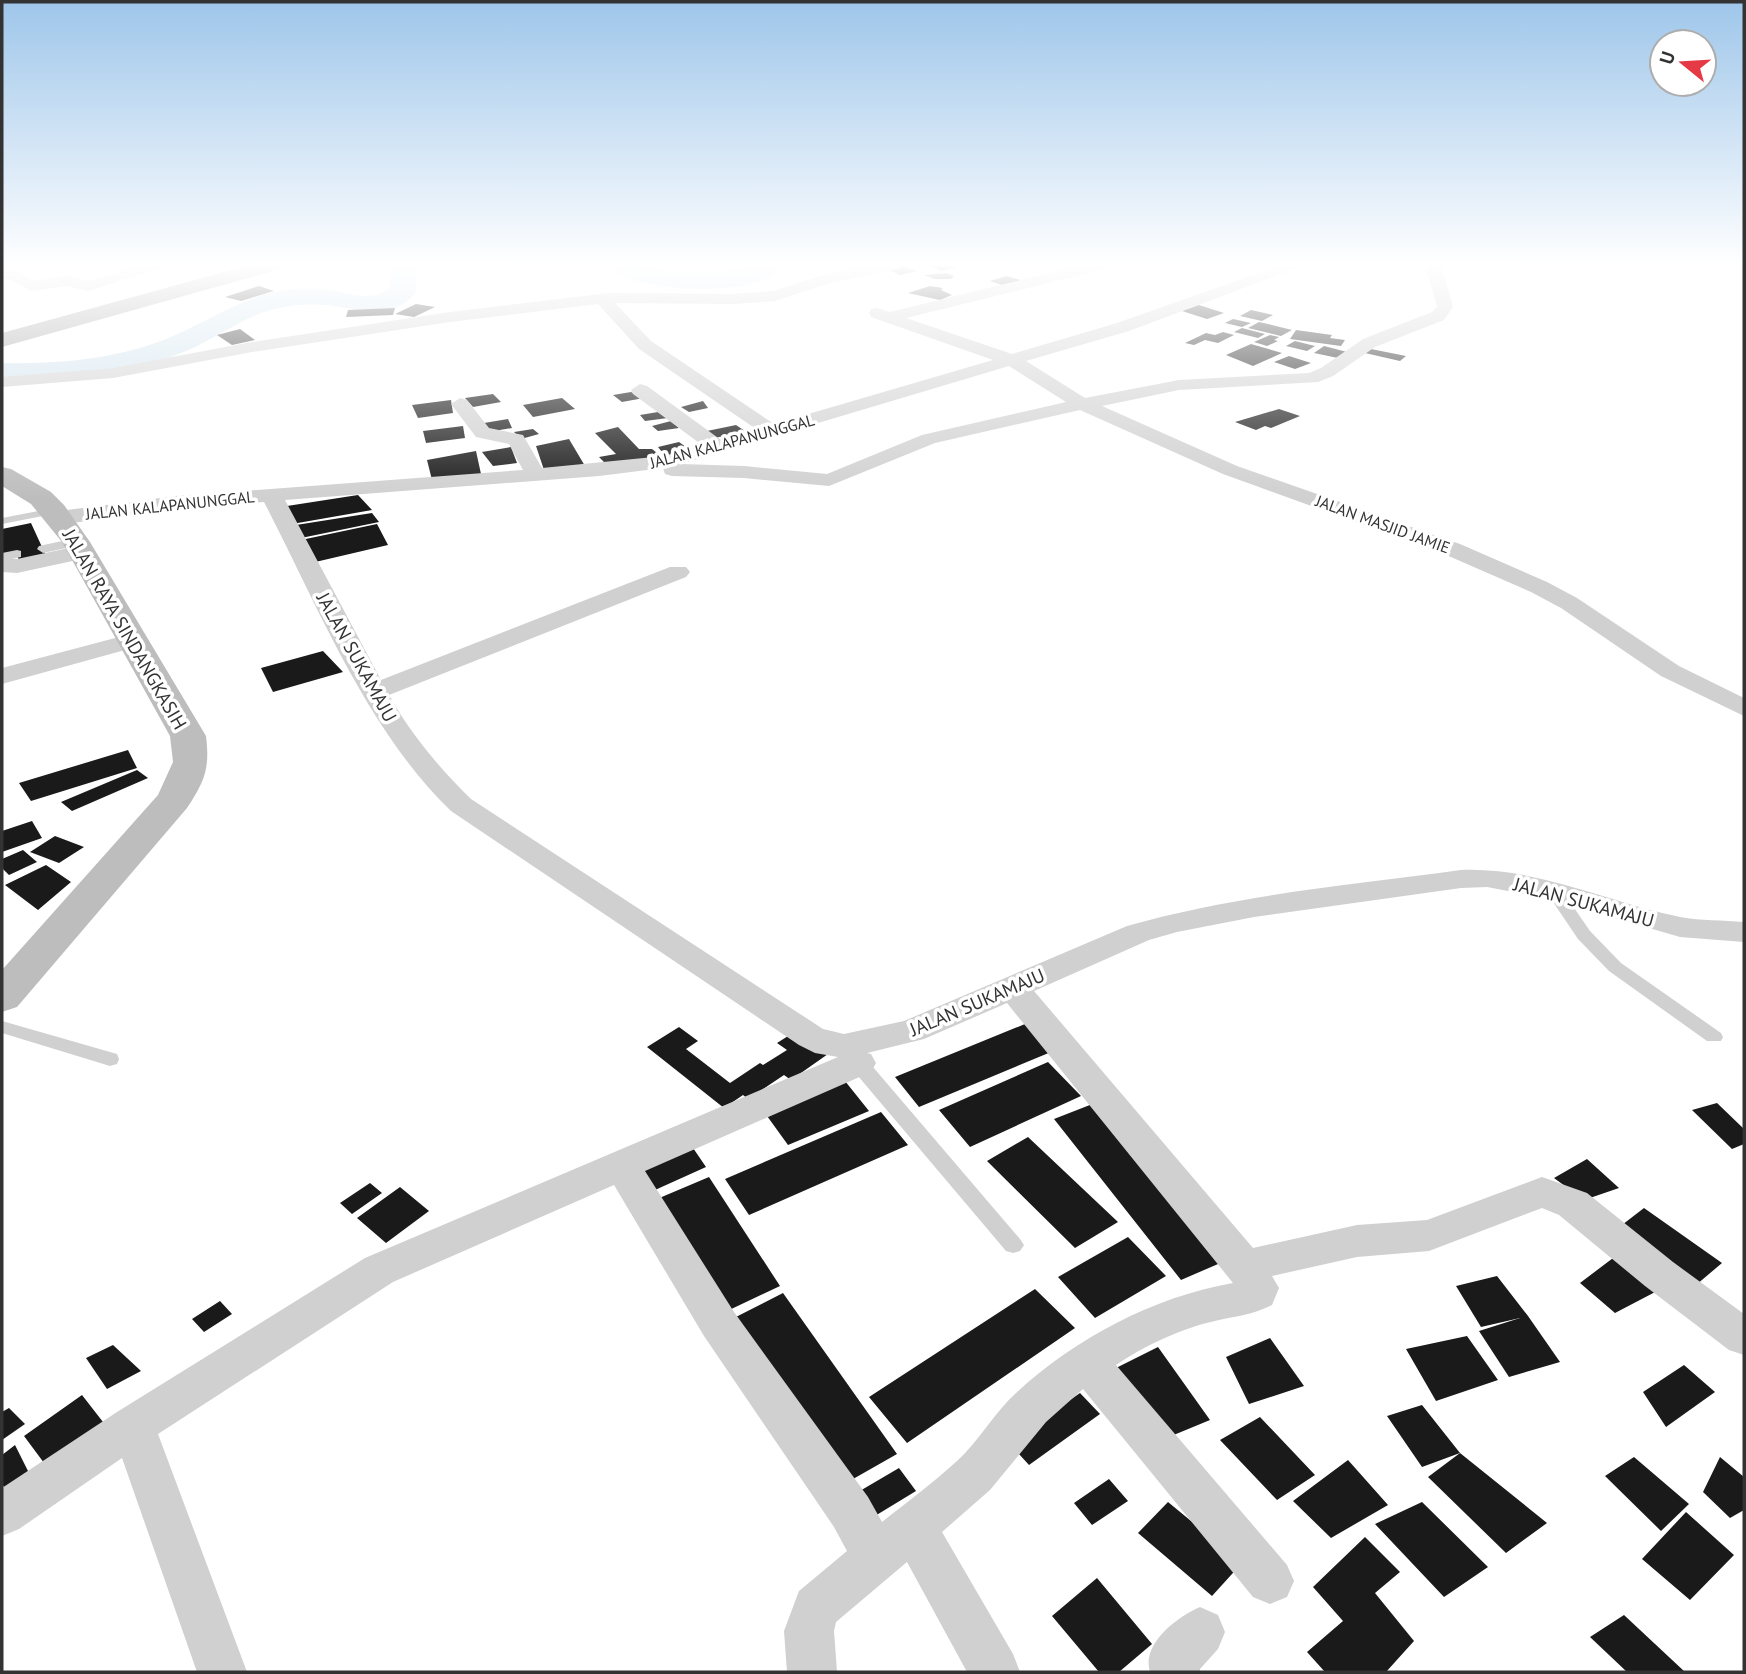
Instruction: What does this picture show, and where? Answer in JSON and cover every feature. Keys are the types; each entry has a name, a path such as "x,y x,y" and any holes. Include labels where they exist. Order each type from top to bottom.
{"main road":[{"name":"JALAN RAYA SINDANGKASIH","path":"2,475 41,498 56,514 66,549 134,640 188,736 191,762 186,779 156,822 2,996"}],"street":[{"path":"2,383 99,374 295,342"},
{"path":"642,342 772,431"},
{"name":"JALAN MASJID JAMIE","path":"960,342 1011,360 1082,404 1230,470 1452,549 1539,587 1569,603 1670,671 1744,708"},
{"name":"JALAN KALAPANUNGGAL","path":"56,514 271,494 670,467 718,447 1069,342"},
{"path":"670,467 834,480 929,439 1082,404 1179,385 1299,380 1320,376 1372,342"},
{"path":"640,390 718,447"},
{"path":"665,408 717,394"},
{"path":"460,404 480,431 516,439 536,475"},
{"name":"JALAN SUKAMAJU","path":"271,494 304,562 385,712 438,782 461,805 811,1037 851,1054 1014,989 1138,933 1172,923 1254,907 1461,878 1516,881 1632,916 1680,927 1744,932"},
{"path":"10,561 17,566 66,549"},
{"path":"376,691 678,572"},
{"path":"2,676 134,640"},
{"path":"812,1672 809,1631 816,1608 974,1475 1030,1408 1112,1345 1188,1311 1254,1297 1258,1288 1244,1266 1014,989"},
{"path":"2,1514 134,1426 379,1270 622,1165 851,1054"},
{"path":"622,1165 719,1324 850,1512 875,1556"},
{"path":"1244,1266 1357,1241 1429,1235 1542,1192 1573,1204 1659,1274 1744,1337"},
{"path":"1087,1362 1270,1581"},
{"path":"134,1426 222,1672"},
{"path":"913,1527 995,1672"},
{"path":"1175,1672 1172,1662 1200,1632"}],"lane":[{"path":"2,521 56,514"},
{"path":"2,557 10,561"},
{"path":"1553,890 1584,934 1615,967 1714,1037"},
{"path":"2,1027 110,1059"},
{"path":"851,1054 1013,1245"}],"building":[{"path":"1254,342 1276,342 1267,346"},
{"path":"1299,342 1315,346 1307,351 1286,346"},
{"path":"1313,342 1344,342 1341,346"},
{"path":"1251,344 1282,353 1253,366 1226,355"},
{"path":"1324,346 1347,352 1338,358 1314,353"},
{"path":"1371,349 1406,356 1400,361 1365,353"},
{"path":"1289,356 1311,363 1295,369 1274,362"},
{"path":"631,392 644,398 622,402 613,395"},
{"path":"493,394 501,402 473,407 465,398"},
{"path":"562,398 575,409 533,417 523,405"},
{"path":"451,400 453,413 418,418 412,405"},
{"path":"703,401 708,408 689,412 681,407"},
{"path":"1279,409 1300,416 1271,428 1265,426 1256,430 1235,422"},
{"path":"658,412 668,418 645,421 640,415"},
{"path":"508,419 512,428 488,432 484,423"},
{"path":"671,421 679,428 658,431 652,426"},
{"path":"736,425 745,431 715,438 707,431"},
{"path":"463,426 465,438 426,443 423,431"},
{"path":"618,427 639,449 652,449 661,456 608,466 599,457 616,454 595,433"},
{"path":"533,429 539,434 521,439 514,432"},
{"path":"569,439 585,466 544,470 536,446"},
{"path":"679,442 690,450 665,456 658,447"},
{"path":"511,447 517,463 493,466 482,452"},
{"path":"476,451 481,474 432,480 427,460"},
{"path":"358,495 372,510 292,524 287,506"},
{"path":"372,513 379,522 301,538 296,525"},
{"path":"31,523 47,558 20,564 16,551 2,554 2,529"},
{"path":"377,524 388,545 311,563 301,540"},
{"path":"323,651 343,672 273,692 261,668"},
{"path":"128,750 137,768 31,801 19,783"},
{"path":"137,770 148,778 72,811 61,802"},
{"path":"32,821 42,838 2,852 2,831"},
{"path":"55,836 84,847 59,863 30,852"},
{"path":"23,850 37,862 9,875 2,868 2,859"},
{"path":"46,865 71,882 38,910 5,885"},
{"path":"1025,1024 1051,1052 919,1107 895,1077"},
{"path":"679,1027 698,1041 686,1049 730,1083 760,1063 763,1065 787,1050 777,1043 796,1031 828,1054 791,1080 784,1075 748,1099 743,1095 724,1108 647,1047"},
{"path":"1048,1062 1081,1096 970,1147 939,1110"},
{"path":"841,1076 869,1111 788,1145 762,1109"},
{"path":"1095,1103 1225,1261 1181,1280 1054,1119"},
{"path":"1717,1103 1744,1129 1744,1144 1732,1149 1692,1110"},
{"path":"881,1112 908,1145 749,1215 725,1179"},
{"path":"1028,1137 1118,1222 1075,1248 987,1161"},
{"path":"691,1145 706,1167 655,1190 640,1167"},
{"path":"1587,1159 1619,1188 1584,1200 1554,1178"},
{"path":"709,1177 780,1286 725,1312 657,1199"},
{"path":"370,1183 382,1193 352,1214 340,1203"},
{"path":"400,1187 429,1211 386,1243 357,1218"},
{"path":"1644,1208 1722,1263 1696,1285 1618,1228"},
{"path":"1128,1237 1166,1276 1095,1318 1058,1277"},
{"path":"1617,1255 1659,1290 1615,1313 1580,1283"},
{"path":"1497,1276 1560,1362 1509,1377 1479,1331 1520,1318 1481,1327 1456,1286"},
{"path":"1035,1289 1075,1328 907,1443 869,1397"},
{"path":"783,1293 897,1454 839,1487 728,1321"},
{"path":"220,1301 232,1314 204,1332 192,1319"},
{"path":"1467,1336 1498,1380 1436,1401 1406,1349"},
{"path":"1270,1338 1304,1386 1249,1404 1226,1357"},
{"path":"113,1345 141,1371 107,1389 86,1358"},
{"path":"1158,1347 1210,1420 1164,1439 1116,1368"},
{"path":"1684,1365 1715,1392 1666,1427 1643,1392"},
{"path":"1080,1393 1100,1414 1029,1465 1009,1443"},
{"path":"82,1395 110,1431 50,1471 24,1436"},
{"path":"1422,1405 1460,1453 1422,1467 1387,1416"},
{"path":"9,1408 25,1424 2,1440 2,1412"},
{"path":"1260,1417 1315,1475 1277,1500 1220,1440"},
{"path":"15,1445 35,1485 10,1496 2,1484 2,1455"},
{"path":"1460,1453 1547,1523 1506,1553 1428,1477"},
{"path":"1634,1457 1689,1504 1661,1531 1605,1476"},
{"path":"1720,1457 1744,1477 1744,1510 1730,1518 1703,1492"},
{"path":"1348,1460 1388,1505 1331,1538 1293,1501"},
{"path":"899,1468 916,1491 870,1519 853,1495"},
{"path":"1109,1479 1128,1501 1092,1525 1074,1503"},
{"path":"1168,1502 1242,1563 1212,1596 1138,1533"},
{"path":"1422,1502 1488,1567 1444,1597 1375,1524"},
{"path":"1686,1512 1734,1555 1690,1600 1642,1559"},
{"path":"1365,1537 1400,1572 1375,1593 1414,1641 1386,1672 1325,1672 1307,1652 1343,1621 1313,1587"},
{"path":"1097,1578 1152,1644 1119,1672 1099,1672 1052,1616"},
{"path":"1624,1615 1685,1672 1627,1672 1590,1637"}],"waterway":[{"path":"2,372 51,372 100,366 148,355 182,342"}]}
